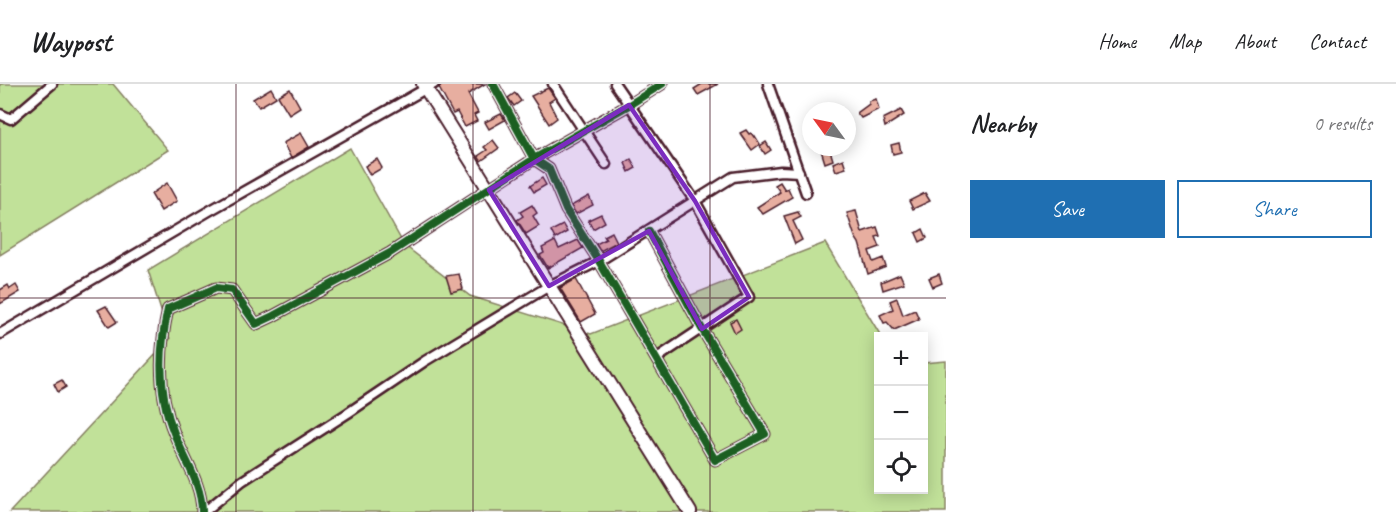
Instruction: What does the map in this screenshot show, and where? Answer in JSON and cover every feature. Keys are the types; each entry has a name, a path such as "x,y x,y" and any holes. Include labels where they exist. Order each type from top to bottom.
{"street":[{"path":"0,114 10,119 52,84"},
{"path":"493,84 534,159 549,169 566,210 657,358 715,460 765,434 702,329 649,231"},
{"path":"553,84 606,164"},
{"path":"615,84 695,201 749,297 657,358"},
{"path":"203,512 202,501 190,467 174,434 163,399 162,336 168,309 216,288 232,290 256,324 390,253 534,159 585,132 662,84"},
{"path":"768,84 806,193"},
{"path":"0,334 428,86 489,190 690,512"},
{"path":"203,512 242,481 425,361 549,286 599,261 733,177 781,171 799,172"}],"highlighted area":[{"path":"629,105 695,201 749,297 702,329 649,231 549,286 489,190"}],"green space":[{"path":"0,84 113,84 168,150 0,255"},
{"path":"350,148 404,245 470,296 591,334 825,243 879,332 874,332 874,494 928,494 928,363 946,361 946,512 10,512 170,339 148,270"}],"building":[{"path":"443,84 485,84 468,94 478,113 474,115 477,121 465,127 457,112 453,114 439,88"},
{"path":"702,84 718,84 698,95 694,89"},
{"path":"271,88 276,97 259,107 253,99"},
{"path":"548,88 555,98 549,102 557,118 549,124 531,96"},
{"path":"290,89 300,107 289,114 278,96"},
{"path":"515,93 521,101 514,106 508,98"},
{"path":"876,99 879,109 861,118 857,113 869,104 869,101"},
{"path":"901,110 904,115 885,127 883,119"},
{"path":"501,114 505,120 489,129 485,122"},
{"path":"746,130 755,136 760,144 752,150 740,133"},
{"path":"301,133 309,147 291,158 283,143"},
{"path":"493,140 499,148 481,161 478,156 487,150 484,147"},
{"path":"766,142 771,150 765,154 760,146"},
{"path":"899,143 901,152 893,154 891,145"},
{"path":"823,156 832,156 833,160 825,163"},
{"path":"377,159 382,168 370,175 365,166"},
{"path":"631,159 636,168 629,172 625,163"},
{"path":"843,159 846,168 836,171 833,163"},
{"path":"542,178 546,185 534,192 530,186"},
{"path":"780,182 785,190 788,188 792,197 763,214 757,207 780,192 775,185"},
{"path":"167,183 177,201 161,211 151,194"},
{"path":"925,193 930,201 913,209 909,201"},
{"path":"589,196 593,205 576,214 571,206"},
{"path":"532,205 537,213 533,216 539,226 526,234 517,220 523,216 520,212"},
{"path":"856,211 862,232 877,227 880,236 876,237 880,247 869,251 873,262 883,258 886,267 868,274 847,213"},
{"path":"798,212 801,217 793,221 802,240 795,244 784,216"},
{"path":"601,214 605,222 593,229 588,220"},
{"path":"563,225 567,232 555,239 551,231"},
{"path":"923,229 927,238 920,242 916,233"},
{"path":"612,232 617,242 600,251 596,244 606,239 604,236"},
{"path":"578,240 583,248 548,268 540,255 544,253 542,248 555,241 559,249"},
{"path":"459,274 463,289 451,292 446,276"},
{"path":"900,274 904,283 883,290 881,282"},
{"path":"939,274 942,283 933,287 929,278"},
{"path":"576,279 595,314 581,322 560,288"},
{"path":"8,285 10,289 16,285 20,292 0,304 0,290"},
{"path":"897,298 903,315 915,310 919,319 894,330 887,322 884,323 880,315 893,309 890,301"},
{"path":"106,306 117,322 109,327 98,310"},
{"path":"736,319 741,329 735,333 730,322"},
{"path":"62,380 66,387 58,392 54,384"}],"cycle path":[{"path":"493,84 534,159 549,169 566,210 599,261 715,460 765,434 702,329 649,231"},
{"path":"202,512 196,482 174,433 165,403 162,356 168,309 216,288 232,290 256,324 390,253 534,159 662,84"}]}
